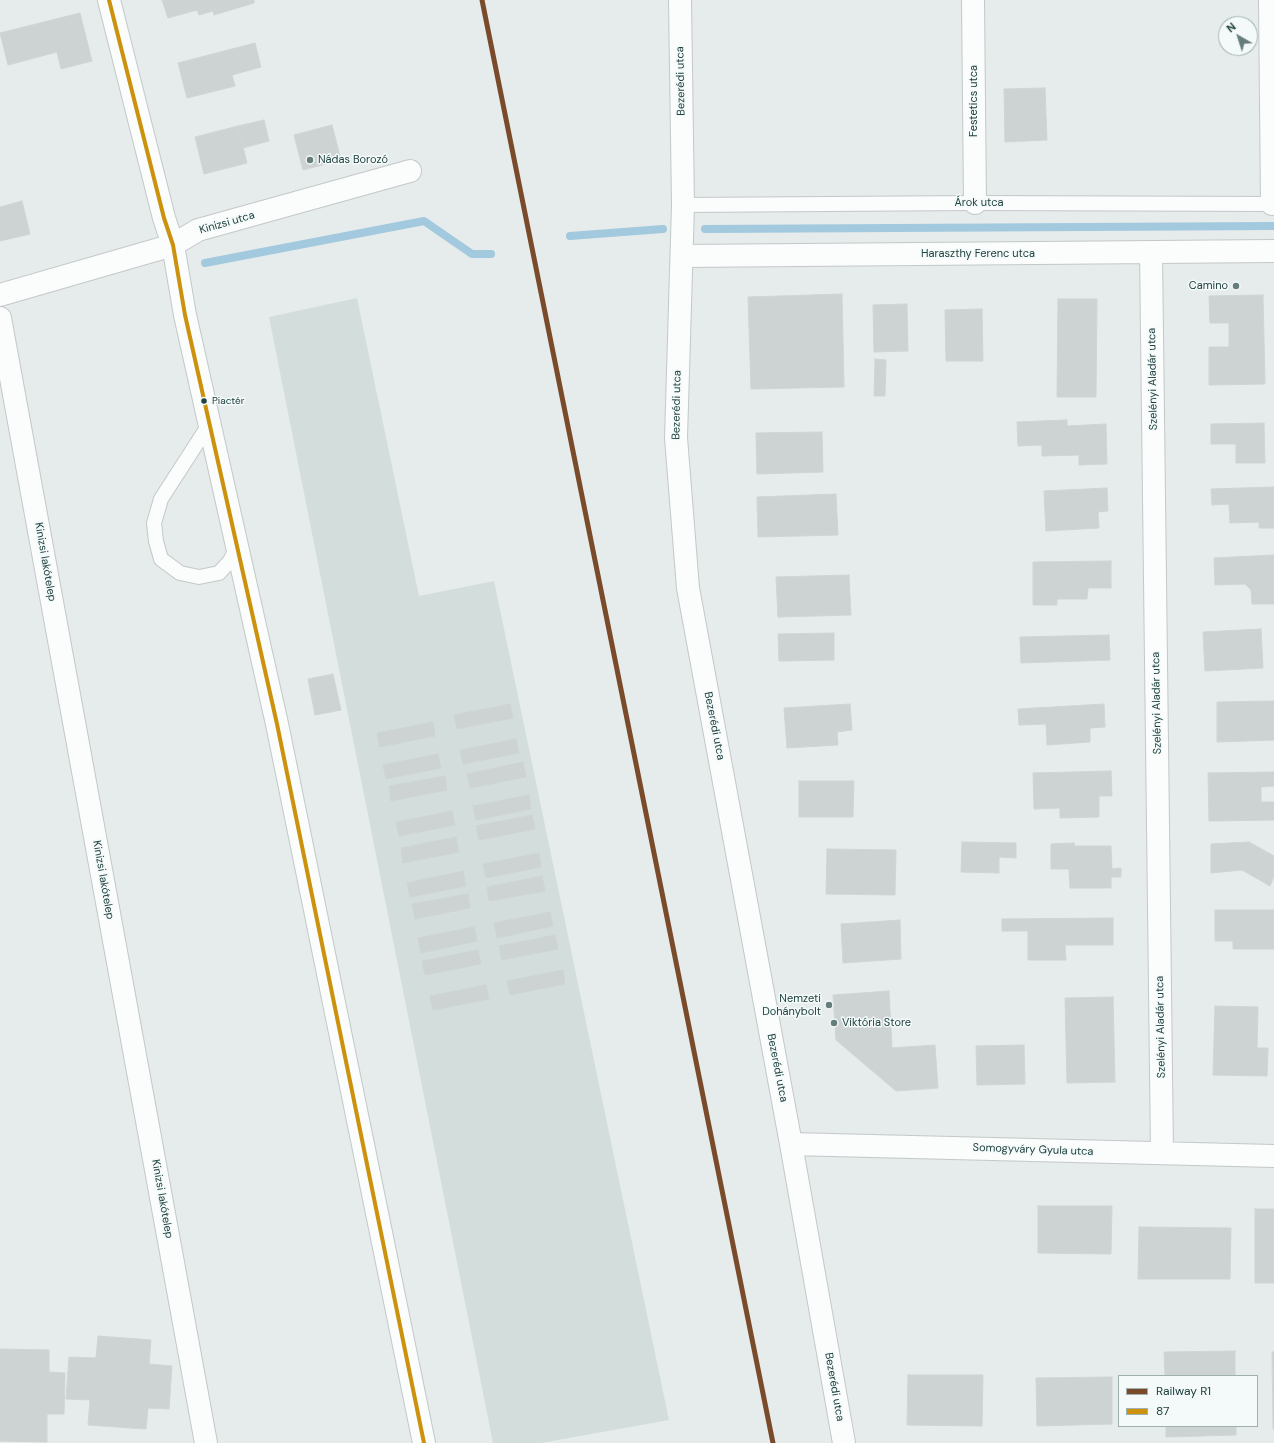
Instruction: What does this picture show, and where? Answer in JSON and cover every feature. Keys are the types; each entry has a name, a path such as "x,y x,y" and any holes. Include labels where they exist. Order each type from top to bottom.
{"street":[{"path":"108,0 172,245 185,315 277,724 424,1443"},
{"name":"Bezerédi utca","path":"680,0 683,205 676,438 688,588 791,1144 844,1443"},
{"name":"Festetics utca","path":"973,0 975,203"},
{"path":"1270,0 1273,204"},
{"name":"Kinizsi utca","path":"0,295 172,245 198,230 410,171"},
{"name":"Haraszthy Ferenc utca","path":"682,256 1274,251"},
{"name":"Szelényi Aladár utca","path":"1151,252 1162,1154"},
{"name":"Kinizsi lakótelep","path":"0,318 206,1443"},
{"name":"Somogyváry Gyula utca","path":"791,1144 1274,1156"}],"lane":[{"name":"Árok utca","path":"683,205 975,203 1273,204"},
{"path":"210,423 161,500 154,522 156,541 161,559 180,573 199,577 219,573 230,562 237,547"}],"shaded area":[{"path":"357,298 419,596 494,581 669,1420 541,1443 493,1443 269,317"}],"building":[{"path":"162,0 254,0 254,3 214,15 213,11 199,15 197,10 168,18"},
{"path":"80,13 92,61 61,69 57,52 8,65 0,33"},
{"path":"255,43 261,67 232,75 235,86 187,98 178,63"},
{"path":"1045,88 1047,140 1005,142 1004,89"},
{"path":"264,120 269,141 243,148 238,126"},
{"path":"332,125 341,160 303,170 294,135"},
{"path":"238,126 247,163 204,174 195,137"},
{"path":"22,201 30,234 0,241 0,207"},
{"path":"842,294 844,387 751,389 748,297"},
{"path":"1263,295 1265,384 1209,385 1209,347 1229,347 1229,323 1210,323 1209,296"},
{"path":"1058,299 1097,299 1096,397 1057,397"},
{"path":"907,304 908,351 874,352 873,305"},
{"path":"982,309 983,361 946,361 945,310"},
{"path":"875,359 886,360 885,396 874,396"},
{"path":"1067,420 1067,426 1106,424 1107,464 1079,465 1079,455 1042,456 1042,445 1018,446 1017,422"},
{"path":"1264,423 1265,463 1236,463 1236,444 1211,444 1211,424"},
{"path":"822,432 823,472 757,474 756,433"},
{"path":"1274,487 1274,528 1259,528 1259,522 1230,523 1229,504 1212,505 1211,489"},
{"path":"1107,488 1108,511 1098,512 1099,528 1046,531 1044,491"},
{"path":"836,494 838,535 758,537 757,497"},
{"path":"1274,555 1274,604 1252,604 1251,590 1245,584 1215,585 1214,558"},
{"path":"1111,561 1111,588 1088,588 1087,599 1057,599 1057,605 1033,605 1033,562"},
{"path":"849,575 851,615 778,617 776,577"},
{"path":"1261,629 1263,668 1205,671 1203,632"},
{"path":"834,633 834,660 779,661 778,634"},
{"path":"1109,635 1110,660 1021,663 1020,637"},
{"path":"333,674 341,710 315,715 308,679"},
{"path":"1274,701 1274,740 1217,742 1217,702"},
{"path":"510,704 513,718 457,729 454,715"},
{"path":"850,704 852,730 837,732 838,745 787,748 784,708"},
{"path":"1104,704 1105,727 1090,728 1090,742 1047,745 1046,724 1019,725 1018,709"},
{"path":"433,722 435,736 379,747 377,733"},
{"path":"516,739 519,753 463,764 460,750"},
{"path":"438,754 441,768 386,779 383,765"},
{"path":"523,762 526,777 470,788 467,774"},
{"path":"1111,771 1112,796 1099,796 1099,817 1060,818 1060,808 1034,809 1033,773"},
{"path":"1274,772 1274,786 1261,787 1261,802 1274,802 1274,820 1209,821 1208,773"},
{"path":"445,776 447,790 391,801 389,786"},
{"path":"799,781 854,781 853,817 799,817"},
{"path":"529,795 531,809 476,820 473,806"},
{"path":"452,811 455,825 399,836 396,822"},
{"path":"532,815 535,829 479,840 476,826"},
{"path":"456,837 459,852 403,863 401,848"},
{"path":"962,842 1016,843 1016,858 999,857 999,873 961,872"},
{"path":"1249,842 1274,856 1274,876 1270,886 1242,870 1211,873 1211,844"},
{"path":"1074,843 1075,846 1111,846 1112,869 1121,868 1121,877 1111,877 1111,888 1070,888 1069,869 1051,869 1051,844"},
{"path":"827,849 896,850 895,895 826,894"},
{"path":"539,853 541,867 486,878 483,864"},
{"path":"463,871 466,886 410,897 407,883"},
{"path":"542,876 545,891 489,901 487,887"},
{"path":"468,894 470,908 415,919 412,904"},
{"path":"1215,910 1274,910 1274,949 1233,949 1233,941 1215,941"},
{"path":"550,912 553,926 497,938 494,923"},
{"path":"1113,918 1113,945 1065,945 1066,960 1028,960 1028,931 1002,931 1002,919"},
{"path":"900,920 901,959 843,963 841,924"},
{"path":"474,927 477,941 421,953 418,938"},
{"path":"555,935 558,949 502,960 499,946"},
{"path":"478,950 481,964 425,975 422,961"},
{"path":"563,970 565,984 510,995 507,981"},
{"path":"486,985 489,999 433,1010 430,996"},
{"path":"889,991 892,1048 935,1045 938,1088 896,1091 836,1040 833,995"},
{"path":"1113,997 1115,1082 1067,1083 1065,998"},
{"path":"1215,1006 1258,1007 1257,1048 1268,1048 1267,1076 1213,1075"},
{"path":"1024,1045 1025,1084 977,1085 976,1046"},
{"path":"1038,1206 1112,1206 1111,1254 1038,1253"},
{"path":"1255,1209 1274,1209 1274,1283 1255,1283"},
{"path":"1139,1227 1231,1228 1230,1279 1138,1279"},
{"path":"98,1336 151,1340 149,1364 172,1366 169,1409 148,1408 146,1429 88,1425 90,1400 66,1399 69,1357 96,1358"},
{"path":"0,1349 49,1350 49,1372 65,1373 64,1414 47,1414 47,1442 0,1441"},
{"path":"1235,1351 1235,1375 1165,1375 1164,1352"},
{"path":"1272,1352 1274,1352 1274,1429 1273,1429"},
{"path":"908,1375 983,1375 982,1426 907,1425"},
{"path":"1112,1377 1112,1424 1037,1426 1036,1378"},
{"path":"1166,1427 1236,1427 1236,1435 1166,1437"}],"waterway":[{"path":"205,263 424,221 472,254 491,254"},
{"path":"705,229 1274,226"},
{"path":"570,236 663,229"}],"rail line":[{"name":"R1","path":"482,0 773,1443"}],"transit line":[{"name":"87","path":"109,0 164,218 173,245 185,315 277,724 424,1443"}],"place":[{"name":"Nádas Borozó","path":"310,160"},
{"name":"Camino","path":"1236,286"},
{"name":"Piactér","path":"204,401"},
{"name":"Nemzeti Dohánybolt","path":"829,1005"},
{"name":"Viktória Store","path":"834,1023"}]}
